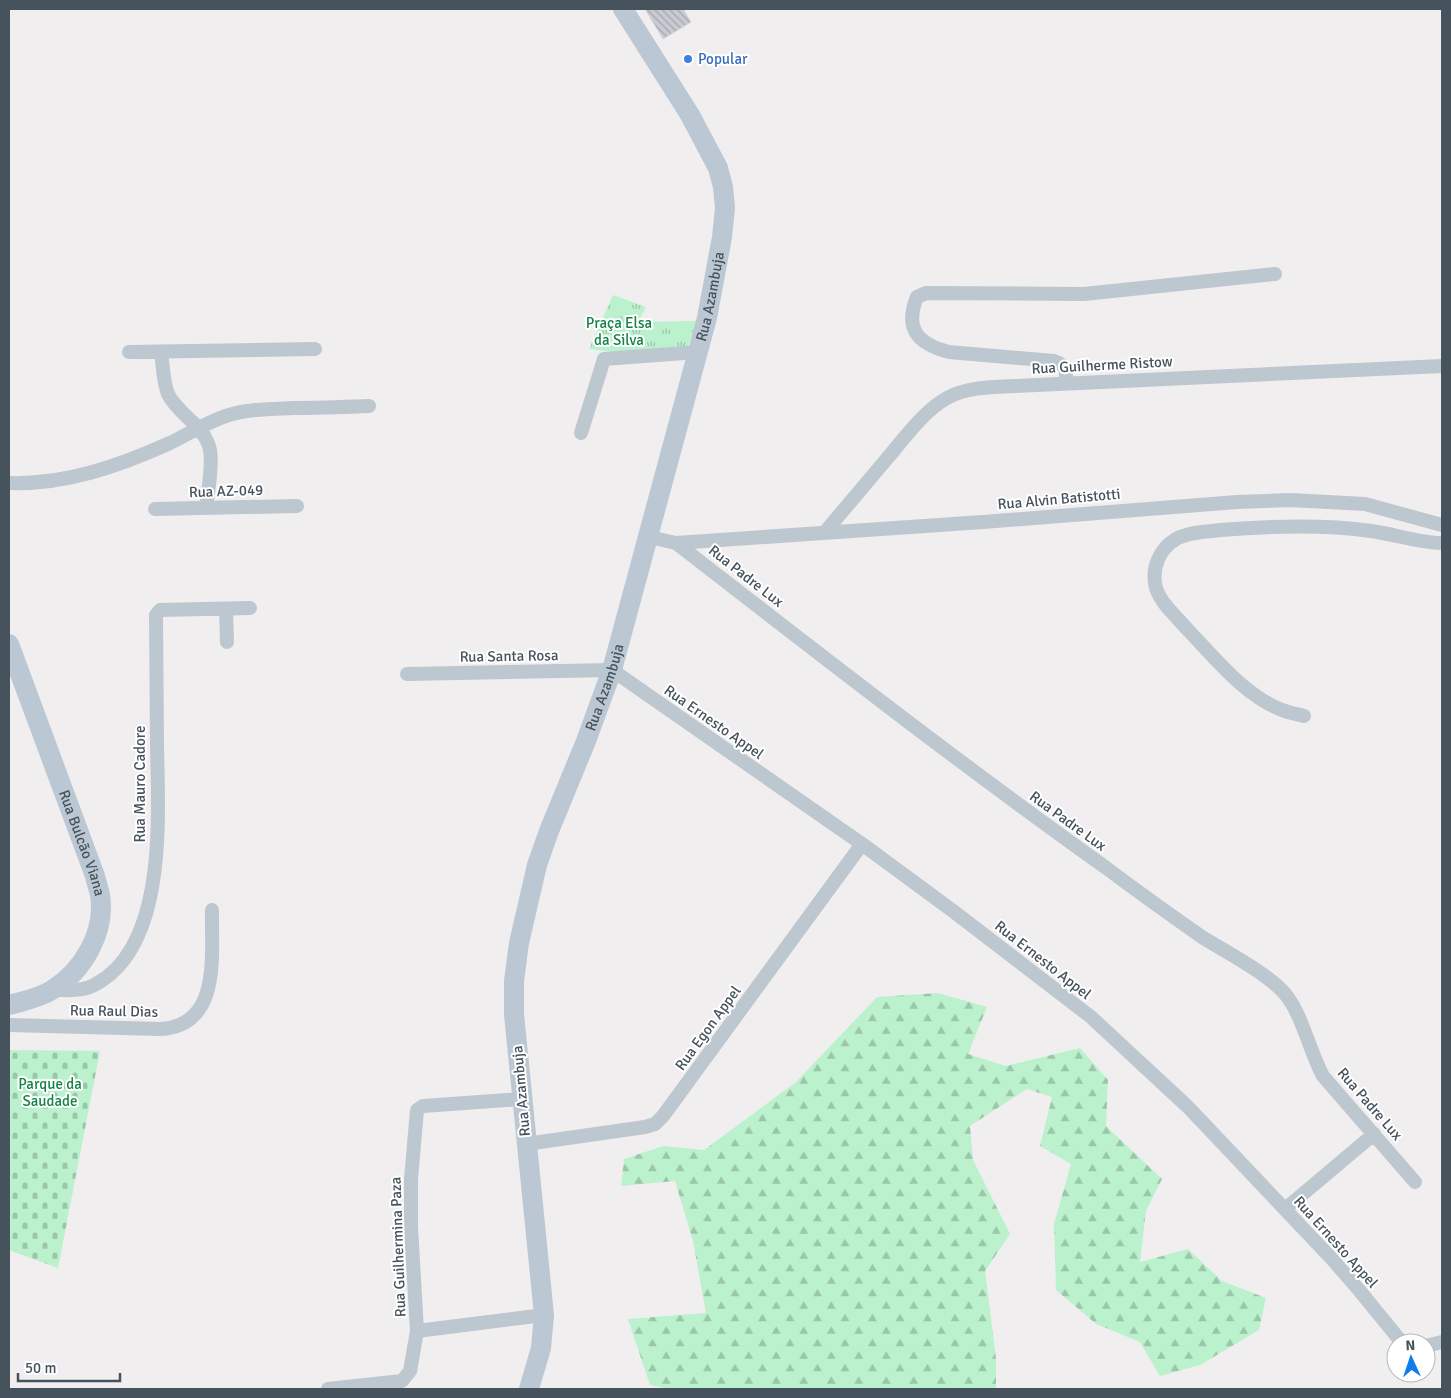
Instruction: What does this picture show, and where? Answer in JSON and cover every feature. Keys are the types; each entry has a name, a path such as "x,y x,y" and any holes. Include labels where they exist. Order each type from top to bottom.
{"main road":[{"name":"Rua Azambuja","path":"529,1389 541,1348 544,1315 514,1014 514,981 519,944 537,865 548,831 586,741 612,670 698,352 716,275 724,208 724,188 718,168 690,115 622,9"},
{"name":"Rua Bulcão Viana","path":"9,644 95,876 100,896 100,917 95,937 85,957 72,974 52,990 9,1006"}],"street":[{"path":"1066,383 1066,369 1063,364 1054,361 949,352 934,348 916,334 912,326 917,297 926,293 1084,294 1275,274"},
{"path":"129,352 316,349"},
{"path":"161,352 168,394 207,440 211,458 206,508"},
{"path":"581,433 604,359 698,352"},
{"name":"Rua Guilherme Ristow","path":"825,532 906,435 926,414 946,398 961,392 979,388 1066,383 1442,366"},
{"path":"9,483 26,484 80,476 134,458 227,416 240,412 369,406"},
{"name":"Rua Alvin Batistotti","path":"676,543 1237,502 1290,500 1365,504 1442,525"},
{"name":"Rua AZ-049","path":"155,510 297,506"},
{"path":"1304,716 1284,711 1267,703 1249,690 1208,651 1165,605 1157,589 1154,574 1157,560 1165,549 1177,539 1202,532 1246,528 1321,526 1371,531 1442,543"},
{"name":"Rua Padre Lux","path":"649,536 676,543 911,725 1201,936 1273,983 1286,995 1300,1021 1316,1063 1324,1076 1415,1182"},
{"name":"Rua Mauro Cadore","path":"52,990 78,990 95,985 112,974 129,953 142,925 152,889 158,834 156,615 160,610 250,608"},
{"path":"226,609 227,642"},
{"name":"Rua Santa Rosa","path":"407,674 612,670"},
{"name":"Rua Ernesto Appel","path":"612,670 862,844 954,911 1091,1017 1188,1107 1359,1290 1394,1333"},
{"name":"Rua Egon Appel","path":"526,1144 655,1124 669,1108 862,844"},
{"name":"Rua Raul Dias","path":"9,1025 160,1029 183,1024 199,1011 208,994 211,971 212,910"},
{"name":"Rua Guilhermina Paza","path":"522,1099 423,1106 417,1110 411,1179 411,1227 417,1331 544,1315"},
{"path":"1285,1209 1374,1134"},
{"path":"328,1389 402,1381 410,1371 417,1331"}],"green space":[{"name":"Praça Elsa da Silva","path":"613,295 646,307 638,322 697,321 688,346 613,352 589,349"},
{"path":"938,993 987,1007 968,1054 1006,1066 1080,1048 1108,1080 1106,1126 1162,1179 1146,1211 1140,1262 1188,1249 1222,1281 1266,1298 1259,1330 1200,1365 1160,1376 1140,1342 1096,1324 1056,1290 1054,1224 1071,1164 1040,1146 1052,1097 1027,1089 970,1126 973,1160 1010,1234 985,1271 996,1359 996,1389 669,1389 650,1385 628,1319 706,1313 693,1241 675,1181 621,1186 624,1159 663,1146 704,1150 796,1082 877,997"},
{"name":"Parque da Saudade","path":"9,1050 100,1051 58,1268 9,1250"}],"building":[{"path":"645,9 683,9 691,22 663,39"}],"place":[{"name":"Popular","path":"688,59"}]}
